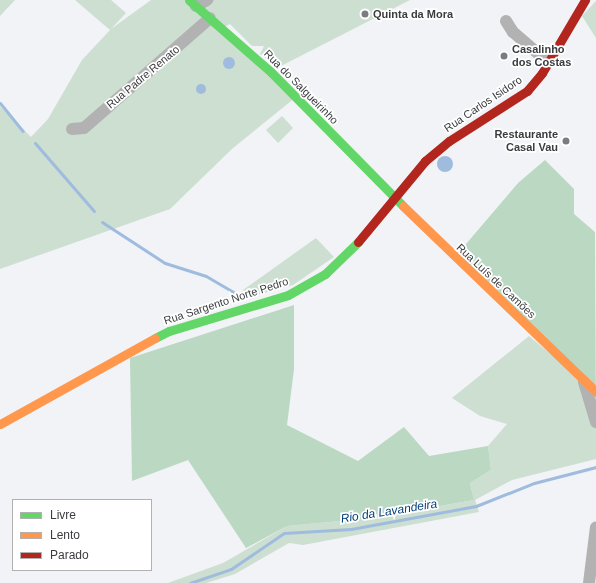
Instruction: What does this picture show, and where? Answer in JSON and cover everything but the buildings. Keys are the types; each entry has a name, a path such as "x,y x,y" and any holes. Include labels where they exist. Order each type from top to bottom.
{"street":[{"path":"192,3 207,0"},
{"name":"Rua Carlos Isidoro","path":"393,195 436,150 527,91 548,62 585,0"},
{"name":"Rua do Salgueirinho","path":"192,3 271,72 393,195"},
{"name":"Rua Padre Renato","path":"72,129 84,128 210,18"},
{"path":"506,21 513,32 548,62"},
{"name":"Rua Luís de Camões","path":"393,195 596,392"},
{"name":"Rua Sargento Norte Pedro","path":"0,424 169,330 302,289 347,254 393,195"},
{"path":"584,382 596,422"},
{"path":"589,583 596,527"}],"green space":[{"path":"0,0 15,0 0,16"},
{"path":"75,0 111,0 126,13 111,29 151,0 410,0 277,68 260,54 264,46 252,46 230,24 222,28 296,97 233,148 170,209 0,269 0,106 31,137 48,119 82,60 110,30"},
{"path":"596,1 596,38 582,16"},
{"path":"282,116 293,128 278,143 266,130"},
{"path":"545,160 574,189 574,214 595,232 596,427 584,382 463,258 466,244 518,183"},
{"path":"316,238 334,257 293,285 248,297 243,290"},
{"path":"294,305 294,369 287,425 358,461 404,427 429,456 488,446 491,470 470,483 474,500 372,518 287,526 246,548 188,460 132,481 130,358"},
{"path":"529,336 584,382 596,422 596,459 512,480 475,500 479,512 303,545 289,543 235,574 206,583 168,583 223,563 287,526 372,518 474,500 470,483 491,470 488,446 507,424 480,416 452,398"}],"water":[{"path":"227,57 231,57 235,63 231,69 227,69 223,65 223,61"},
{"path":"199,84 203,84 205,85 205,93 199,94 196,91 196,87"},
{"path":"445,156 451,158 453,164 451,170 445,172 439,170 437,164 439,158"}],"waterway":[{"path":"0,103 23,131"},
{"path":"35,143 94,211"},
{"path":"102,222 165,263 206,276 242,297"},
{"name":"Rio da Lavandeira","path":"190,583 231,569 284,533 351,529 476,506 534,483 596,467"}],"traffic: fast":[{"path":"189,0 271,72 403,206"},
{"path":"155,338 169,331 288,295 325,274 358,242"}],"traffic: slow":[{"path":"403,206 596,392"},
{"path":"0,424 155,338"}],"traffic: jam":[{"path":"358,242 425,161 449,141 527,91 542,73 585,0"}],"place":[{"name":"Quinta da Mora","path":"365,14"},
{"name":"Casalinho dos Costas","path":"504,56"},
{"name":"Restaurante Casal Vau","path":"566,141"}]}
